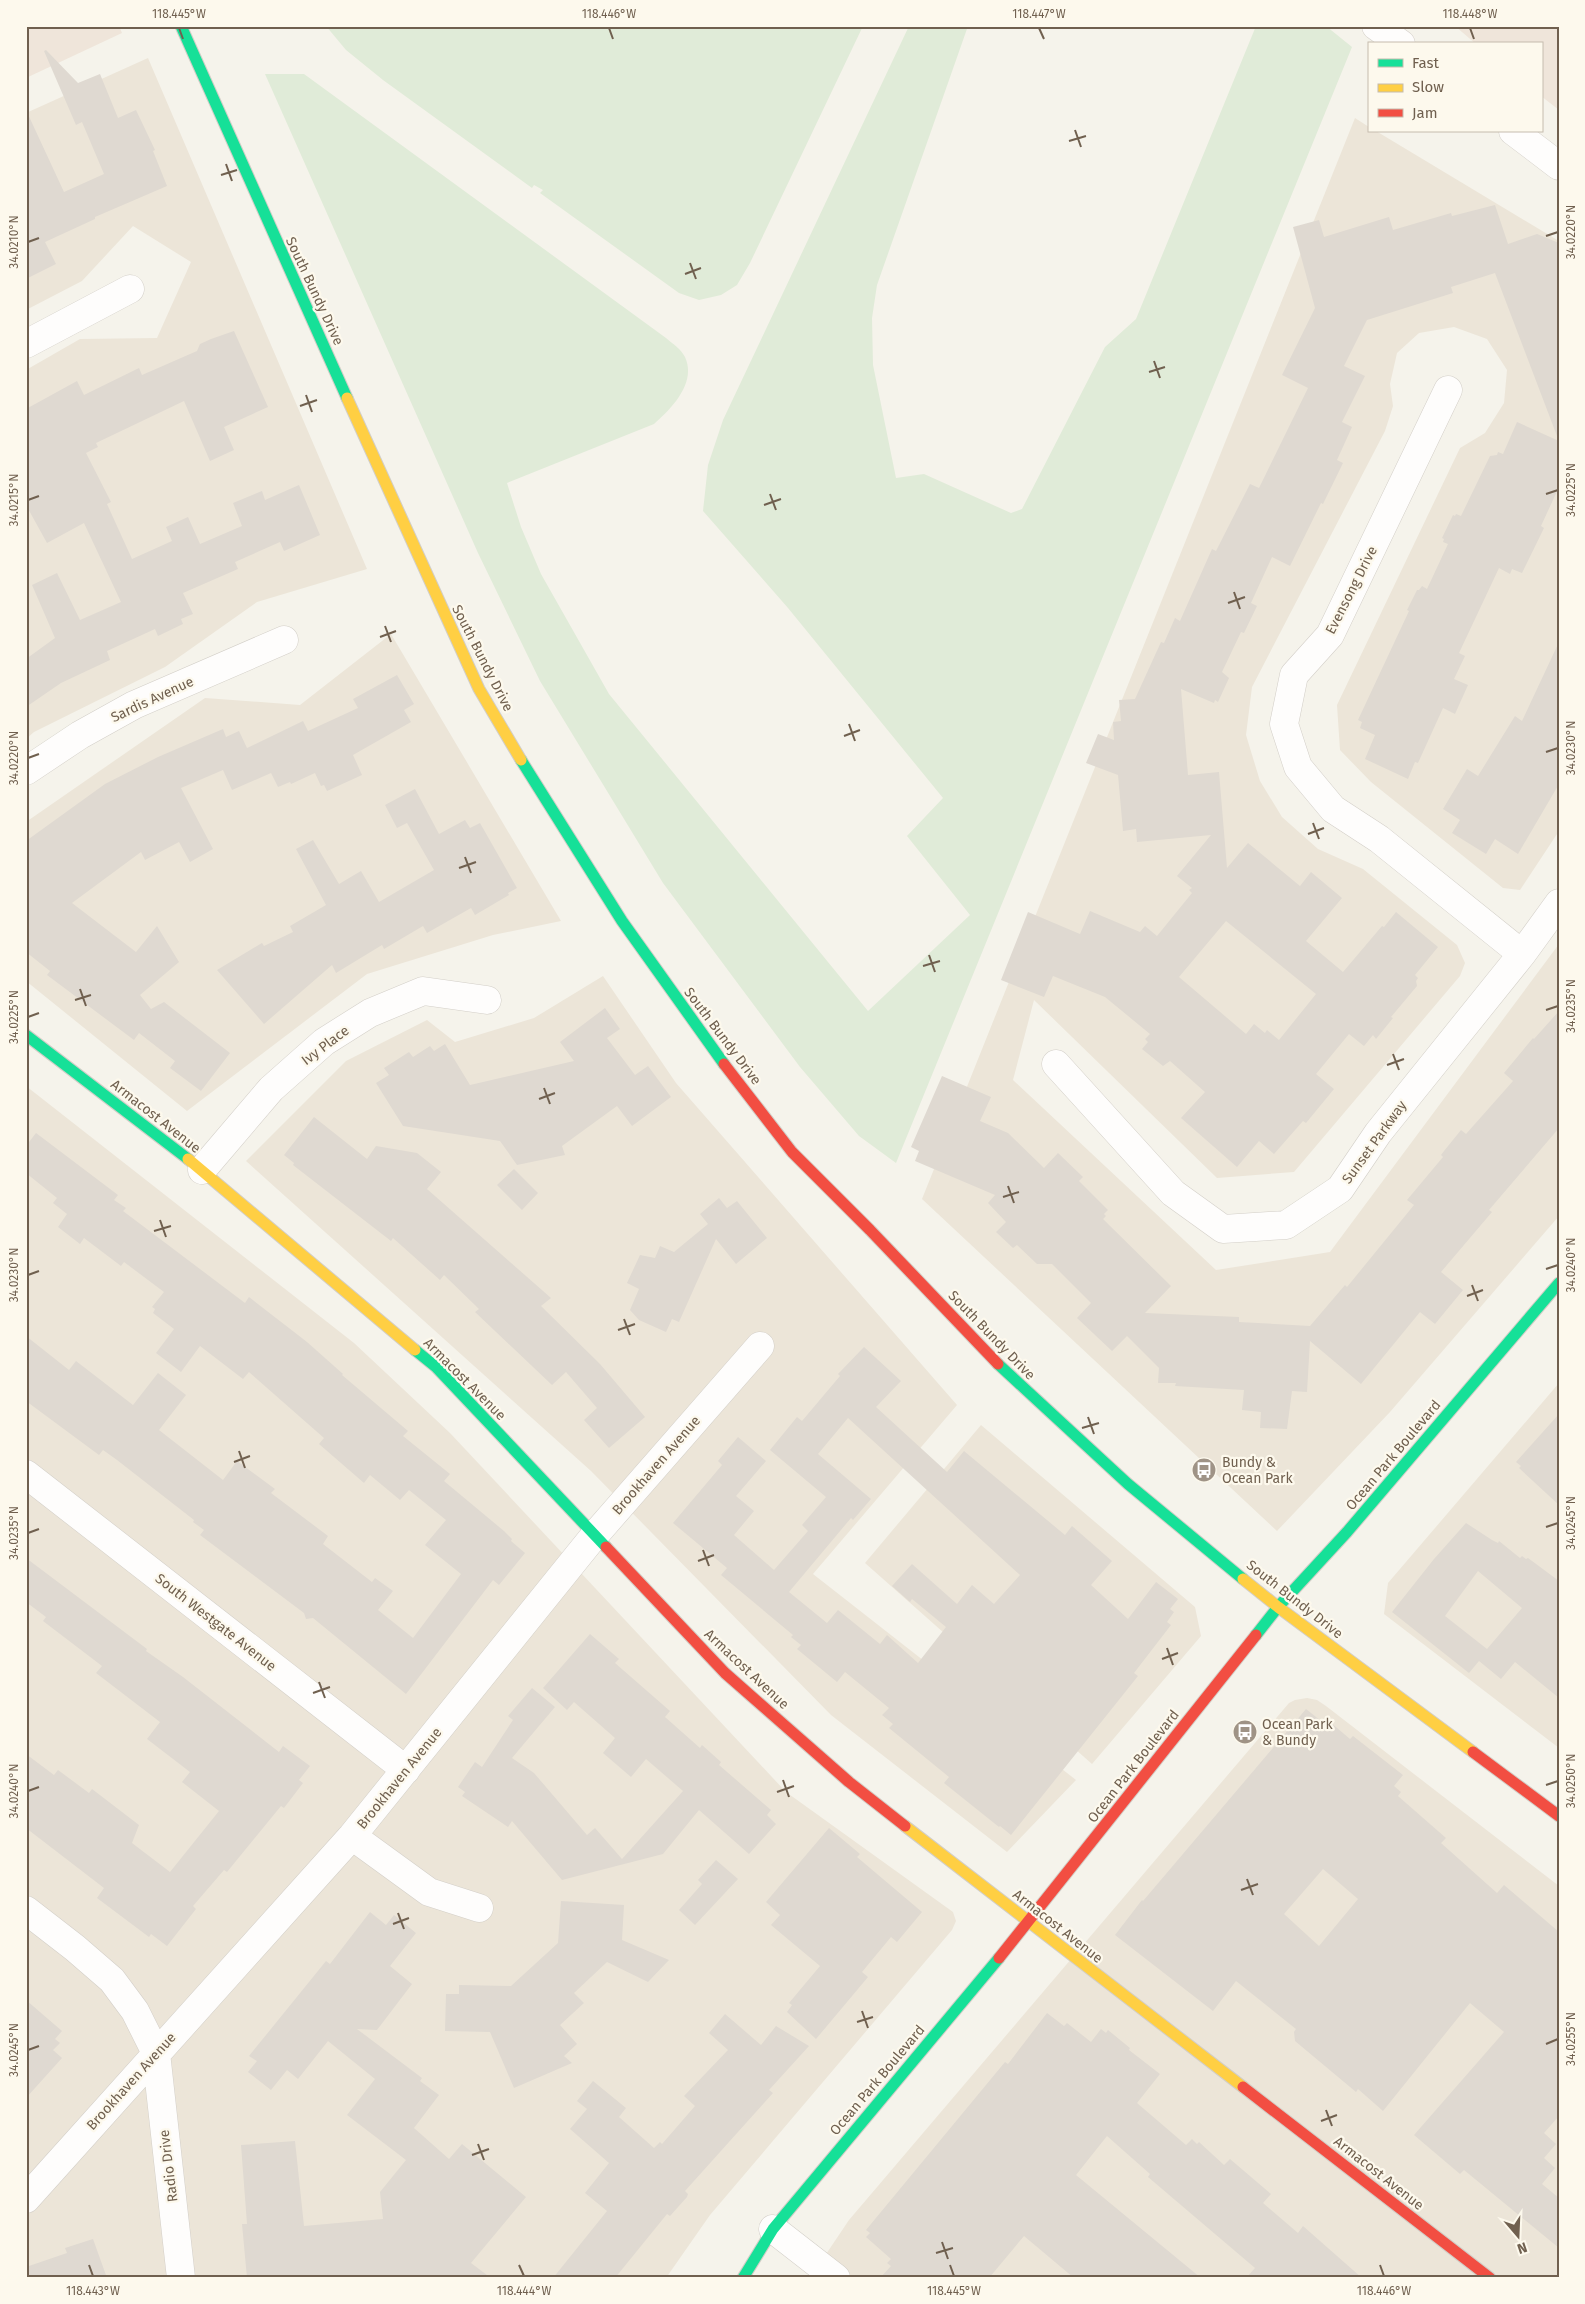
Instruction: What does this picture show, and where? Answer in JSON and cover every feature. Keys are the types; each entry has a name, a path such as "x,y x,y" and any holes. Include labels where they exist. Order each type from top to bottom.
{"main road":[{"name":"South Bundy Drive","path":"181,26 426,575 479,689 553,812 622,921 705,1039 792,1152 870,1230 1003,1370 1128,1484 1278,1607 1559,1816"},
{"name":"Armacost Avenue","path":"26,1035 202,1170 436,1367 594,1536 726,1672 849,1782 1490,2278"},
{"name":"Ocean Park Boulevard","path":"742,2278 773,2228 1029,1922 1278,1607 1347,1532 1556,1291"}],"street":[{"path":"1376,26 1398,42"},
{"path":"1514,132 1559,166"},
{"path":"26,344 130,289"},
{"name":"Evensong Drive","path":"1448,390 1330,635 1294,675 1284,724 1298,767 1333,809 1379,838 1522,954"},
{"name":"Sardis Avenue","path":"26,770 80,735 134,705 284,640"},
{"name":"Sunset Parkway","path":"1056,1064 1173,1193 1216,1224 1223,1228 1286,1225 1340,1189 1378,1133 1522,954 1559,903"},
{"name":"Ivy Place","path":"202,1170 271,1089 324,1042 370,1013 423,991 487,1000"},
{"name":"Brookhaven Avenue","path":"26,2199 352,1836 594,1536 760,1346"},
{"name":"South Westgate Avenue","path":"26,1474 406,1770"},
{"path":"352,1836 429,1892 479,1908"},
{"path":"26,1910 112,1980 135,2011 156,2053"},
{"name":"Radio Drive","path":"156,2053 181,2278"},
{"path":"773,2228 836,2278"}],"shaded area":[{"path":"26,26 119,26 122,33 26,78"},
{"path":"1455,26 1559,26 1559,110 1542,97 1542,42 1474,42"},
{"path":"148,58 367,569 257,602 165,667 34,732 26,739 26,370 80,339 157,338 191,262 133,226 82,281 26,310 26,113"},
{"path":"1355,118 1368,126 1368,132 1378,132 1559,241 1559,831 1520,890 1503,888 1371,782 1340,750 1337,705 1460,448 1485,433 1504,403 1507,370 1487,339 1454,327 1419,333 1397,353 1390,384 1393,406 1385,431 1252,687 1246,735 1260,781 1282,817 1318,849 1363,869 1457,945 1465,963 1460,976 1294,1172 1217,1178 1034,1000 1013,1080 1216,1270 1330,1252 1559,944 1559,1216 1390,1412 1277,1531 922,1199"},
{"path":"391,634 561,921 493,935 367,974 187,1111 26,981 26,822 205,698 300,705"},
{"path":"603,976 676,1083 957,1405 813,1574 1076,1780 1007,1852 831,1715 591,1471 246,1161 346,1061 427,1020 455,1042 534,1018"},
{"path":"26,1086 354,1343 450,1433 786,1792 953,1912 956,1921 952,1930 710,2215 666,2278 26,2278"},
{"path":"1559,1383 1559,1748 1384,1614 1388,1583"},
{"path":"981,1425 1195,1607 1201,1636 1092,1764 865,1563"},
{"path":"1307,1698 1317,1700 1326,1706 1559,1886 1559,2278 810,2278 849,2220 1289,1703"}],"green space":[{"path":"326,26 863,26 750,263 737,285 721,295 699,300 679,293 540,193 543,190 534,185 532,188 383,80 346,50"},
{"path":"909,26 968,26 877,285 872,318 873,365 896,478 924,474 1011,513 1022,509 1105,347 1136,319 1256,26 1326,26 1352,47 896,1163 859,1136 800,1067 663,883 540,681 478,553 265,74 304,74 666,338 685,357 688,376 685,386 668,411 654,424 507,483 521,527 541,574 609,694 868,1011 970,915 907,836 943,798 788,608 703,511 708,465 723,420"}],"building":[{"path":"46,50 78,83 100,74 118,118 136,110 155,150 153,151 167,186 95,217 95,219 45,242 56,264 26,279 26,110 64,192 104,174 82,122 76,125 44,51"},
{"path":"1495,205 1508,244 1537,234 1559,243 1559,436 1557,436 1495,273 1451,287 1453,293 1367,320 1344,366 1365,376 1342,422 1352,427 1337,460 1343,463 1323,504 1321,503 1290,566 1272,557 1251,603 1257,606 1244,633 1241,632 1222,672 1229,678 1218,702 1215,700 1214,703 1181,689 1188,775 1219,772 1227,868 1248,843 1300,886 1311,872 1342,898 1306,941 1343,972 1396,912 1438,947 1415,975 1418,978 1416,981 1417,986 1391,1017 1393,1018 1376,1039 1373,1035 1364,1046 1349,1034 1316,1074 1334,1089 1306,1123 1303,1121 1274,1154 1259,1141 1237,1167 1181,1118 1205,1092 1170,1061 1163,1066 1142,1049 1148,1042 1145,1039 1150,1034 1105,997 1053,976 1044,997 1001,980 1028,912 1080,934 1090,911 1140,932 1145,926 1157,936 1192,893 1189,890 1192,888 1177,876 1211,835 1137,842 1136,829 1123,831 1118,775 1086,763 1098,734 1114,740 1113,722 1121,721 1119,700 1135,699 1161,642 1164,643 1175,618 1180,621 1212,549 1216,551 1250,484 1259,488 1308,388 1282,375 1315,308 1293,227 1319,220 1324,237 1389,217 1393,230 1451,213 1452,216","holes":["1226,921 1316,994 1279,1040 1267,1030 1265,1033 1254,1024 1246,1034 1179,977"]},
{"path":"234,331 268,407 224,427 234,450 210,461 184,401 96,443 98,447 86,453 111,502 107,504 132,559 172,541 166,527 188,517 200,544 242,526 233,503 262,491 265,500 299,485 320,535 284,551 280,542 235,562 238,569 183,593 193,614 181,619 183,624 158,636 155,629 107,651 110,660 61,683 26,707 26,659 55,638 32,585 57,573 80,620 121,602 84,523 47,543 26,505 26,409 77,381 84,395 139,368 142,375 197,351 200,344"},
{"path":"1517,422 1559,441 1559,487 1541,526 1544,528 1522,573 1512,569 1510,574 1499,568 1459,653 1465,656 1454,679 1468,685 1455,714 1443,708 1418,763 1415,762 1408,779 1365,759 1375,735 1360,728 1362,722 1358,720 1417,590 1422,586 1427,589 1448,544 1443,542 1444,539 1442,538 1453,515 1461,516 1490,456 1497,455 1498,452 1503,454"},
{"path":"1559,642 1559,784 1518,854 1495,839 1486,854 1452,833 1460,820 1443,809 1467,769 1478,776 1515,716 1522,721"},
{"path":"397,675 414,704 404,710 411,722 353,755 362,775 327,791 324,785 321,786 315,773 291,784 290,782 278,787 271,773 232,790 223,770 181,788 213,849 190,862 179,842 145,860 141,852 72,903 136,952 157,926 179,962 140,995 151,1009 164,1002 230,1053 201,1091 170,1068 175,1061 139,1033 134,1040 47,975 50,971 26,952 26,841 105,784 158,757 223,729 226,737 239,731 247,748 303,721 308,731 358,708 353,699"},
{"path":"415,789 439,834 465,820 470,828 480,823 517,888 508,893 509,895 475,915 471,908 427,933 423,926 384,949 382,945 336,973 332,965 264,1024 217,970 262,943 264,946 293,932 290,926 326,905 296,849 313,840 339,884 361,871 379,902 434,870 407,823 397,828 385,805"},
{"path":"605,1008 620,1029 607,1038 635,1075 648,1066 671,1097 632,1126 617,1106 562,1146 565,1155 517,1165 500,1141 403,1126 376,1083 389,1075 384,1068 409,1052 413,1057 430,1046 434,1051 445,1044 470,1085 574,1061 560,1042"},
{"path":"1559,1011 1559,1128 1489,1210 1492,1212 1441,1272 1463,1290 1435,1324 1420,1312 1361,1384 1310,1341 1307,1392 1292,1391 1287,1429 1260,1428 1261,1412 1242,1410 1244,1390 1175,1386 1176,1383 1158,1383 1159,1368 1127,1336 1112,1351 1077,1318 1091,1303 1052,1264 1037,1264 1017,1245 1013,1248 996,1232 1006,1222 988,1203 995,1195 915,1161 919,1151 911,1147 942,1076 991,1097 980,1121 1008,1133 1044,1168 1058,1153 1083,1177 1079,1181 1108,1210 1104,1214 1106,1216 1103,1219 1171,1286 1145,1313 1239,1317 1239,1322 1310,1326 1345,1285 1347,1287 1414,1205 1407,1200 1443,1157 1441,1155 1461,1130 1466,1134 1513,1081 1504,1073 1533,1038"},
{"path":"314,1117 367,1159 376,1146 417,1153 441,1172 427,1189 551,1298 541,1306 600,1364 645,1417 609,1448 584,1420 597,1408 566,1372 552,1385 475,1312 479,1309 444,1275 440,1280 393,1238 391,1241 293,1165 294,1163 284,1155"},
{"path":"36,1133 118,1195 114,1200 126,1208 123,1211 245,1303 249,1297 307,1342 342,1375 408,1431 403,1436 450,1474 444,1481 504,1531 512,1539 511,1541 525,1553 499,1585 493,1580 406,1694 313,1618 306,1619 304,1613 200,1535 204,1530 193,1522 194,1520 117,1460 103,1450 99,1455 26,1401 26,1336 69,1370 76,1361 133,1405 158,1373 186,1395 159,1430 223,1480 237,1461 275,1489 271,1493 328,1536 323,1544 372,1582 375,1578 393,1591 378,1610 413,1638 461,1574 425,1545 446,1520 409,1490 400,1500 370,1475 364,1483 319,1444 324,1438 249,1372 243,1379 200,1346 181,1372 156,1353 174,1329 153,1313 155,1309 152,1307 164,1292 124,1262 121,1266 84,1238 80,1244 58,1227 67,1214 53,1203 57,1198 26,1173 26,1146"},
{"path":"514,1169 538,1193 522,1210 497,1185"},
{"path":"719,1198 727,1208 737,1201 767,1238 736,1264 716,1239 679,1322 672,1319 666,1332 639,1320 630,1310 639,1289 627,1283 640,1255 655,1258 660,1246 674,1252 708,1224 700,1214"},
{"path":"864,1347 901,1381 876,1407 947,1472 964,1451 1065,1535 1072,1526 1112,1561 1091,1585 1128,1619 1156,1582 1178,1599 1170,1609 1174,1612 1167,1622 1171,1625 1134,1673 1138,1676 1011,1835 944,1783 949,1777 889,1728 893,1724 882,1715 889,1708 845,1672 837,1682 797,1649 801,1645 791,1637 793,1635 721,1575 727,1568 673,1523 722,1465 718,1461 738,1437 766,1461 736,1496 754,1511 734,1535 774,1570 808,1531 802,1525 826,1497 770,1450 797,1417 802,1421 840,1376 838,1374","holes":["848,1418 1020,1575 994,1604 972,1585 957,1604 912,1564 892,1586 910,1602 912,1599 946,1627 918,1663 887,1635 880,1644 838,1610 827,1623 789,1592 851,1518 853,1520 871,1499 818,1454"]},
{"path":"1559,1414 1559,1505 1519,1468 1521,1466 1516,1462"},
{"path":"1466,1523 1492,1540 1498,1543 1499,1541 1520,1558 1522,1556 1526,1559 1528,1558 1559,1581 1559,1698 1515,1662 1501,1679 1479,1661 1469,1673 1392,1612 1434,1559","holes":["1478,1571 1522,1608 1487,1649 1445,1616"]},
{"path":"26,1558 279,1752 283,1746 310,1766 299,1780 303,1783 284,1808 281,1806 227,1872 224,1870 193,1906 196,1909 167,1946 151,1934 149,1937 97,1898 104,1888 26,1828 26,1754 54,1775 58,1770 89,1793 92,1789 139,1825 132,1843 170,1872 219,1811 182,1782 190,1772 147,1739 160,1722 96,1673 102,1666 43,1621 46,1617 26,1602"},
{"path":"590,1634 619,1659 615,1663 670,1711 665,1717 700,1748 702,1745 721,1762 719,1765 771,1810 767,1815 776,1824 749,1854 699,1810 663,1854 562,1880 512,1821 508,1827 462,1796 465,1792 458,1787 475,1762 482,1767 513,1720 508,1716 532,1688 555,1707 512,1758 534,1773 587,1835 595,1828 622,1859 683,1791 646,1759 631,1777 603,1753 615,1738 574,1702 567,1710 543,1688"},
{"path":"1306,1709 1326,1725 1330,1722 1350,1739 1353,1736 1403,1775 1394,1786 1401,1792 1398,1796 1446,1838 1441,1843 1497,1893 1504,1885 1559,1932 1559,2116 1544,2133 1556,2144 1544,2158 1555,2168 1542,2184 1559,2198 1559,2248 1464,2170 1460,2174 1414,2135 1504,2032 1470,2003 1383,2111 1358,2089 1356,2092 1295,2041 1294,2032 1296,2029 1236,1981 1213,2011 1115,1935","holes":["1323,1869 1358,1899 1319,1946 1284,1914"]},
{"path":"829,1828 860,1854 857,1857 922,1912 897,1942 891,1937 862,1972 868,1977 816,2039 787,2012 792,2005 789,2003 820,1966 771,1925 780,1915 766,1902"},
{"path":"716,1860 738,1879 695,1925 679,1910 702,1884 698,1880"},
{"path":"561,1901 624,1905 622,1940 669,1960 648,1982 607,1962 574,1993 584,2003 560,2025 577,2044 564,2056 572,2063 514,2088 490,2032 445,2031 446,1994 459,1994 459,1985 511,1986 558,1943"},
{"path":"370,1912 386,1925 394,1915 416,1933 390,1966 412,1984 377,2030 357,2029 422,2078 420,2081 439,2095 414,2128 449,2159 462,2144 526,2197 471,2263 491,2278 247,2278 242,2224 247,2224 241,2145 295,2141 304,2226 383,2219 380,2192 406,2160 347,2115 375,2079 328,2041 298,2079 287,2070 271,2090 248,2072 257,2061 249,2056 326,1961 330,1964"},
{"path":"26,2000 62,2031 55,2039 60,2043 53,2050 62,2058 26,2098"},
{"path":"1047,2013 1064,2026 1067,2023 1091,2042 1101,2029 1106,2033 1108,2030 1130,2048 1129,2050 1160,2074 1137,2103 1186,2145 1192,2139 1197,2144 1199,2142 1224,2165 1230,2159 1271,2194 1263,2203 1298,2233 1303,2226 1362,2278 1246,2278 1255,2268 1148,2177 1150,2174 1107,2136 1076,2175 1201,2278 1074,2278 1024,2236 989,2278 880,2278 891,2266 887,2263 891,2259 866,2237 870,2233 866,2230 1005,2062 1008,2064"},
{"path":"725,2014 761,2045 776,2026 809,2046 769,2090 773,2093 685,2191 688,2194 687,2197 670,2216 667,2214 615,2278 553,2278 607,2211 585,2193 609,2163 570,2129 587,2109 577,2101 593,2081 626,2108 619,2117 654,2148 660,2142 662,2144 695,2106 684,2096 728,2050 709,2033"},
{"path":"93,2239 107,2278 26,2278 26,2267 67,2253 65,2248"}],"traffic: fast":[{"path":"181,26 347,398"},
{"path":"521,760 622,921 724,1064"},
{"path":"26,1035 188,1159"},
{"path":"1256,1635 1278,1607 1347,1532 1559,1283"},
{"path":"415,1350 436,1367 606,1547"},
{"path":"998,1364 1128,1484 1243,1579"},
{"path":"743,2278 773,2229 999,1958"}],"traffic: slow":[{"path":"347,398 479,689 521,760"},
{"path":"188,1159 415,1350"},
{"path":"1243,1579 1473,1752"},
{"path":"905,1826 1243,2087"}],"traffic: jam":[{"path":"724,1064 792,1152 870,1230 998,1364"},
{"path":"606,1547 725,1673 849,1782 905,1826"},
{"path":"999,1958 1256,1635"},
{"path":"1473,1752 1559,1816"},
{"path":"1243,2087 1490,2278"}],"place":[{"name":"Bundy & Ocean Park","path":"1204,1470"},
{"name":"Ocean Park & Bundy","path":"1245,1732"}]}
